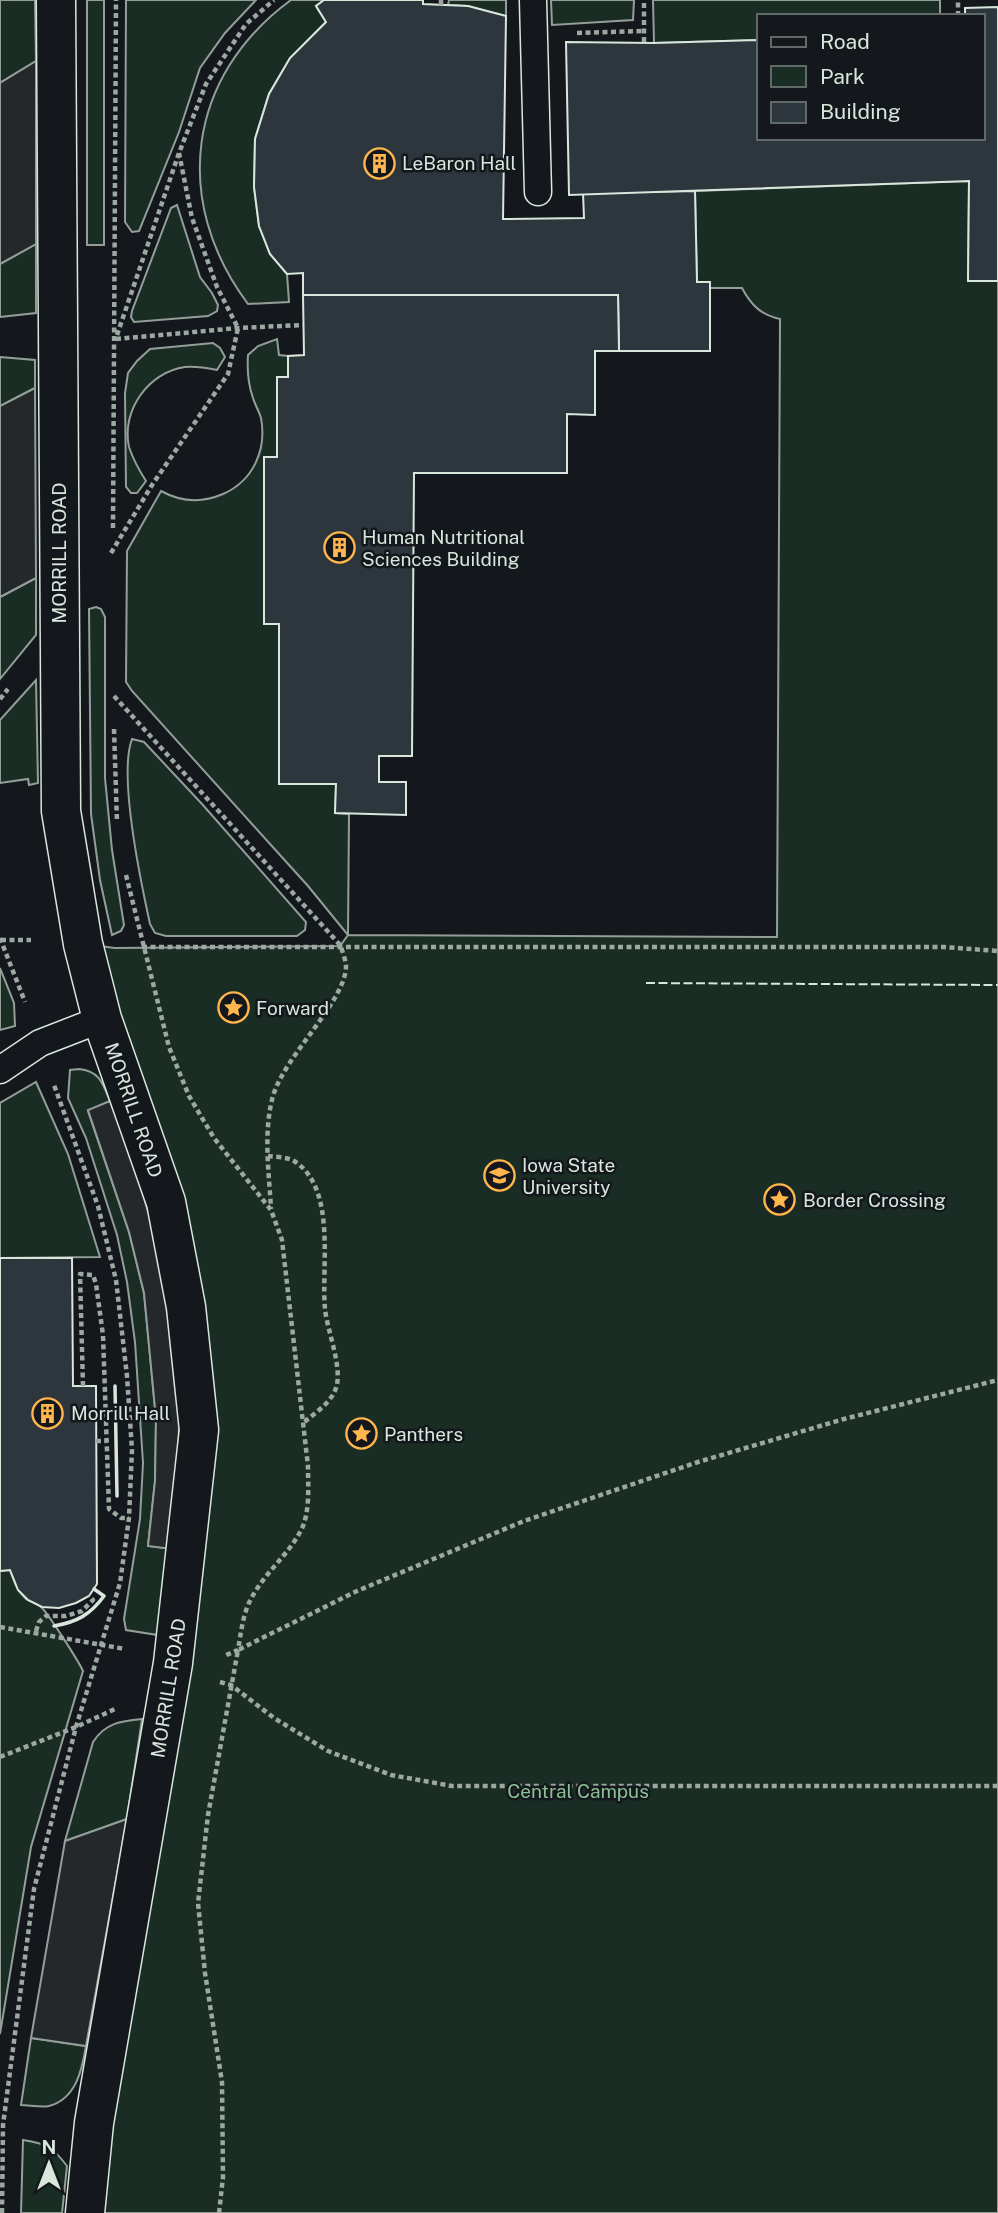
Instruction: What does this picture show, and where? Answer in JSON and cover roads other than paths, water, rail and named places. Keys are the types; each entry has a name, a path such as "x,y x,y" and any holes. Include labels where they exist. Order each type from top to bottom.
{"street":[{"name":"MORRILL ROAD","path":"56,0 61,811 83,944 102,1019 166,1202 186,1307 200,1430 173,1663 94,2123 85,2213"}],"lane":[{"path":"533,0 538,192"},
{"path":"0,1070 40,1043 102,1019"}],"place":[{"name":"LeBaron Hall","path":"379,163"},
{"name":"Human Nutritional Sciences Building","path":"339,548"},
{"name":"Forward","path":"233,1008"},
{"name":"Iowa State University","path":"499,1176"},
{"name":"Border Crossing","path":"780,1200"},
{"name":"Morrill Hall","path":"48,1413"},
{"name":"Panthers","path":"361,1434"}],"park label":[{"name":"Central Campus","path":"578,1791"}]}
